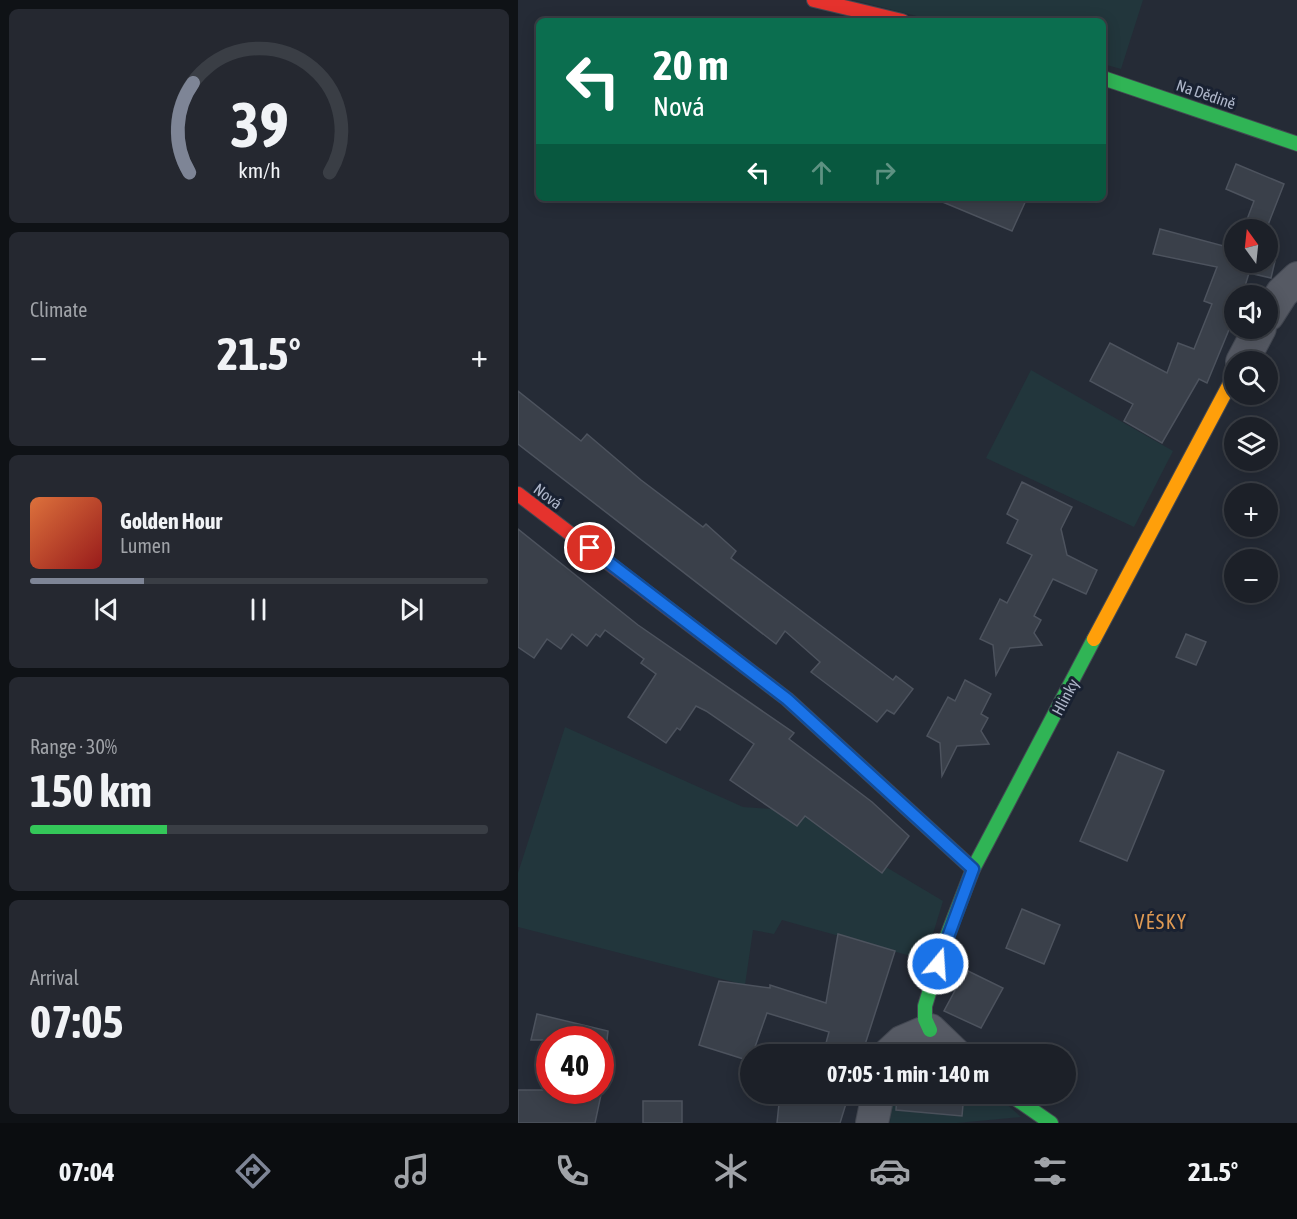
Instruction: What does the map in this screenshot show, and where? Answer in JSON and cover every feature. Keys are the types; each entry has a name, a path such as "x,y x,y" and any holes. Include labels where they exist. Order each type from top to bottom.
{"street":[{"path":"814,0 889,18"},
{"name":"Na Dědině","path":"1106,79 1298,144"},
{"path":"1278,299 1298,278"},
{"name":"Hlinky","path":"930,1030 925,1018 925,1006 944,944 973,869 1224,395"},
{"name":"Nová","path":"518,494 787,699 973,869"},
{"path":"900,1044 930,1030 945,1044"},
{"path":"872,1123 876,1104"},
{"path":"1023,1104 1048,1122"}],"shaded area":[{"path":"854,0 1143,0 1121,69 1106,65 1106,18 924,18"},
{"path":"1031,370 1173,451 1134,527 986,458"},
{"path":"565,727 743,807 773,809 797,826 805,816 881,873 886,867 943,901 925,960 782,920 774,934 753,930 745,985 518,927 518,873"},
{"path":"891,1104 1006,1104 1021,1117 957,1123 890,1123"}],"building":[{"path":"1236,164 1284,184 1270,219 1247,219 1254,201 1226,189"},
{"path":"940,201 1026,201 1012,231"},
{"path":"1160,229 1224,246 1224,273 1249,273 1245,285 1224,285 1225,339 1207,383 1199,379 1162,443 1124,421 1133,404 1090,381 1110,343 1167,373 1178,343 1194,349 1212,304 1204,301 1217,267 1153,254"},
{"path":"1249,273 1272,273 1271,278"},
{"path":"518,391 581,441 587,434 641,480 703,527 706,524 736,551 731,558 893,680 896,676 913,689 894,714 887,710 877,722 811,672 820,662 785,631 776,644 518,444"},
{"path":"1022,482 1072,507 1061,529 1067,555 1097,570 1086,594 1053,579 1034,616 1041,620 1034,633 1042,645 1010,648 996,675 993,645 980,639 1000,599 1007,603 1032,555 1007,543 1018,520 1007,514"},
{"path":"518,529 638,625 794,733 789,739 872,802 909,836 882,873 805,816 797,826 730,780 754,744 706,711 696,706 680,730 677,728 666,743 628,717 656,674 641,663 644,659 605,630 600,637 596,634 587,646 572,634 561,649 547,639 534,658 518,647"},
{"path":"1186,634 1206,642 1196,665 1176,657"},
{"path":"965,680 991,694 981,714 988,718 981,731 989,744 957,746 942,776 940,743 927,736 948,697 955,701"},
{"path":"1118,752 1164,771 1127,861 1080,841"},
{"path":"1022,909 1060,925 1044,964 1006,948"},
{"path":"838,934 895,951 865,1044 826,1044 829,1032 767,1013 756,1044 740,1044 740,1058 699,1045 719,981 770,988 770,985 826,1003"},
{"path":"966,970 1003,988 981,1028 944,1011"},
{"path":"537,1014 587,1026 536,1026 536,1040 531,1040"},
{"path":"518,1090 536,1090 536,1104 599,1104 595,1123 518,1123"},
{"path":"643,1101 682,1101 682,1123 643,1123"},
{"path":"779,1104 846,1104 840,1123 777,1123"},
{"path":"896,1104 963,1104 962,1116 896,1110"}],"traffic: fast":[{"path":"1106,79 1298,144"},
{"path":"930,1030 925,1019 925,1006 944,944 973,869 1094,639"},
{"path":"1023,1104 1051,1123"}],"traffic: slow":[{"path":"1094,639 1224,395"},
{"path":"757,676 787,699 973,869"}],"traffic: jam":[{"path":"814,0 889,18"},
{"path":"518,494 757,676"}],"district":[{"name":"VÉSKY","path":"1161,922"}],"route":[{"path":"590,548 787,699 973,869 938,964"}]}
